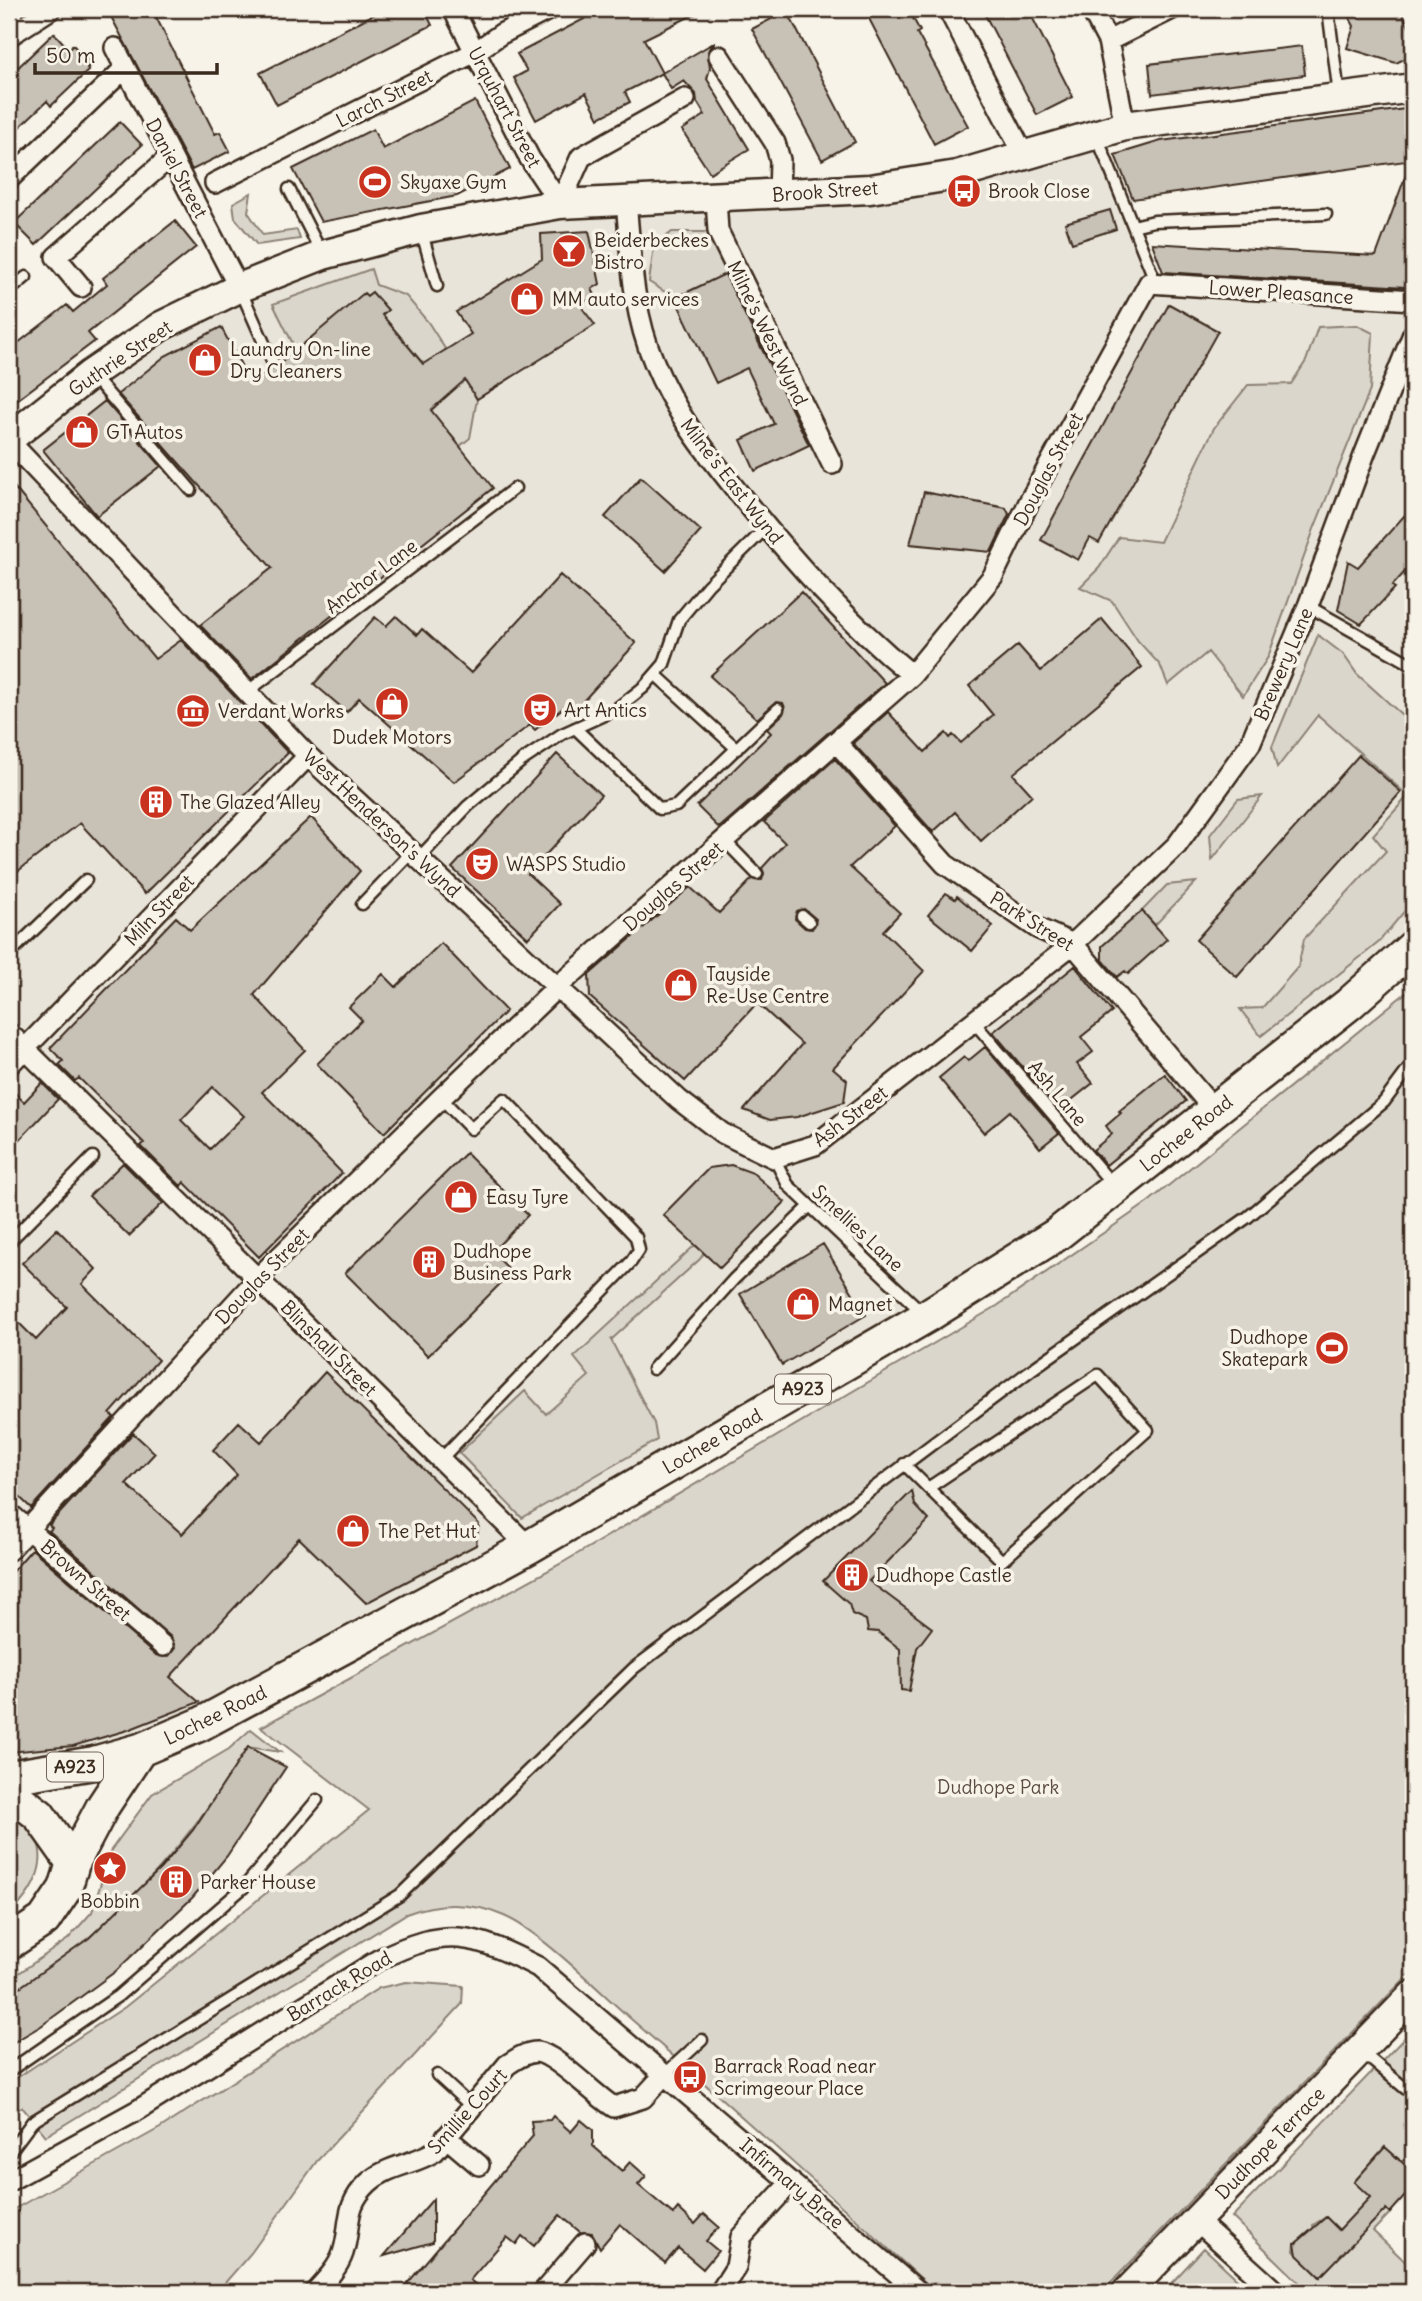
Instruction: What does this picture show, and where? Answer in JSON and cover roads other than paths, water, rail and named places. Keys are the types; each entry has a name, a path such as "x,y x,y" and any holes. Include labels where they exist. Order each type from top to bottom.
{"main road":[{"name":"Lochee Road","path":"9,1777 94,1763 140,1750 234,1708 529,1547 927,1316 1015,1262 1116,1188 1349,1004 1413,947"},
{"name":"Lochee Road","path":"9,1943 44,1920 65,1889 73,1863 103,1806 140,1750"},
{"path":"9,1792 39,1815 73,1863"}],"street":[{"path":"9,36 51,9"},
{"name":"Urquhart Street","path":"453,9 530,159 560,204"},
{"name":"Larch Street","path":"215,183 475,52 501,34 550,9"},
{"path":"948,9 1024,155"},
{"path":"1091,9 1108,41 1125,126"},
{"path":"1108,41 1172,9"},
{"name":"Daniel Street","path":"115,48 125,68 140,87 170,157 193,194 239,288"},
{"path":"719,56 775,144 780,160 779,195"},
{"path":"9,179 125,68"},
{"name":"Brook Street","path":"239,288 323,256 421,229 560,204 870,189 957,174 1125,126 1413,88"},
{"path":"560,204 581,157 685,99"},
{"path":"81,287 56,257 170,157"},
{"name":"Milne's West Wynd","path":"716,198 719,231 832,464"},
{"name":"Milne's East Wynd","path":"626,201 634,293 653,361 684,424 766,528 868,639 912,675"},
{"name":"Lower Pleasance","path":"1149,283 1413,300"},
{"name":"Douglas Street","path":"9,1550 258,1277 441,1098 557,987 912,675 993,576 1031,498 1149,283"},
{"name":"Guthrie Street","path":"9,440 91,374 161,326 239,288"},
{"name":"Brewery Lane","path":"1073,944 1177,845 1250,744 1308,606 1413,334"},
{"name":"West Henderson's Wynd","path":"9,440 308,756 417,854 557,987"},
{"name":"Park Street","path":"837,743 946,864 1037,928 1073,944 1215,1111"},
{"name":"Miln Street","path":"9,1065 308,756"},
{"name":"Ash Street","path":"774,1158 815,1144 1073,944"},
{"path":"557,987 679,1100 722,1133 774,1158"},
{"name":"Blinshall Street","path":"9,1032 529,1547"},
{"name":"Brown Street","path":"9,1513 163,1646"},
{"name":"Barrack Road","path":"9,2181 138,2110 378,1960 408,1945 442,1937 474,1939 538,1967 664,2075"},
{"name":"Dudhope Terrace","path":"1127,2292 1413,1995"},
{"name":"Smillie Court","path":"321,2286 344,2250 347,2214 355,2197 385,2170 423,2159 446,2137 507,2065 520,2056 538,2052 551,2058 614,2107 643,2098 664,2075"},
{"name":"Infirmary Brae","path":"664,2075 919,2292"},
{"path":"446,2137 479,2165"},
{"path":"720,2292 736,2267 741,2237 791,2182"},
{"path":"1196,2220 1276,2292"},
{"path":"551,2290 585,2243"},
{"path":"321,2286 342,2292"}],"lane":[{"path":"1328,9 1339,96"},
{"path":"1095,133 1152,273 1149,283"},
{"path":"289,189 323,256"},
{"path":"1133,226 1154,220 1326,214"},
{"path":"421,229 437,286"},
{"path":"9,291 26,277"},
{"path":"239,288 272,361"},
{"path":"91,374 191,490"},
{"name":"Anchor Lane","path":"247,692 516,488"},
{"path":"362,904 523,760 575,728 615,710 656,676 664,664 679,620 708,584 766,528"},
{"path":"1308,606 1410,664"},
{"path":"656,676 737,748"},
{"path":"575,728 660,808 676,806 778,709"},
{"path":"725,841 757,874"},
{"path":"9,954 86,880"},
{"name":"Ash Lane","path":"973,1021 1116,1188"},
{"path":"9,2153 32,2122 400,1895 634,1668 904,1464 1248,1217 1384,1102 1413,1063"},
{"path":"440,1460 631,1262 639,1250 636,1237 504,1099 471,1129 441,1098"},
{"path":"9,1242 93,1157"},
{"name":"Smellies Lane","path":"774,1158 788,1185 927,1316"},
{"path":"653,1369 734,1279 810,1206"},
{"path":"904,1464 928,1488 1002,1561 1149,1430 1097,1375 928,1488"},
{"path":"9,2071 118,1996 244,1887 317,1800"},
{"path":"664,2075 702,2040"},
{"path":"1360,2050 1406,2089"},
{"path":"437,2075 472,2107"}],"place":[{"name":"Skyaxe Gym","path":"375,182"},
{"name":"Brook Close","path":"964,191"},
{"name":"Beiderbeckes Bistro","path":"569,251"},
{"name":"MM auto services","path":"527,299"},
{"name":"Laundry On-line Dry Cleaners","path":"205,360"},
{"name":"GT Autos","path":"82,432"},
{"name":"Dudek Motors","path":"392,704"},
{"name":"Art Antics","path":"540,710"},
{"name":"Verdant Works","path":"193,711"},
{"name":"The Glazed Alley","path":"156,802"},
{"name":"WASPS Studio","path":"482,864"},
{"name":"Tayside Re-Use Centre","path":"681,985"},
{"name":"Easy Tyre","path":"461,1197"},
{"name":"Dudhope Business Park","path":"429,1262"},
{"name":"Magnet","path":"803,1304"},
{"name":"Dudhope Skatepark","path":"1332,1348"},
{"name":"The Pet Hut","path":"353,1531"},
{"name":"Dudhope Castle","path":"852,1575"},
{"name":"Bobbin","path":"110,1868"},
{"name":"Parker House","path":"176,1882"},
{"name":"Barrack Road near Scrimgeour Place","path":"690,2077"}],"park label":[{"name":"Dudhope Park","path":"998,1787"}]}
